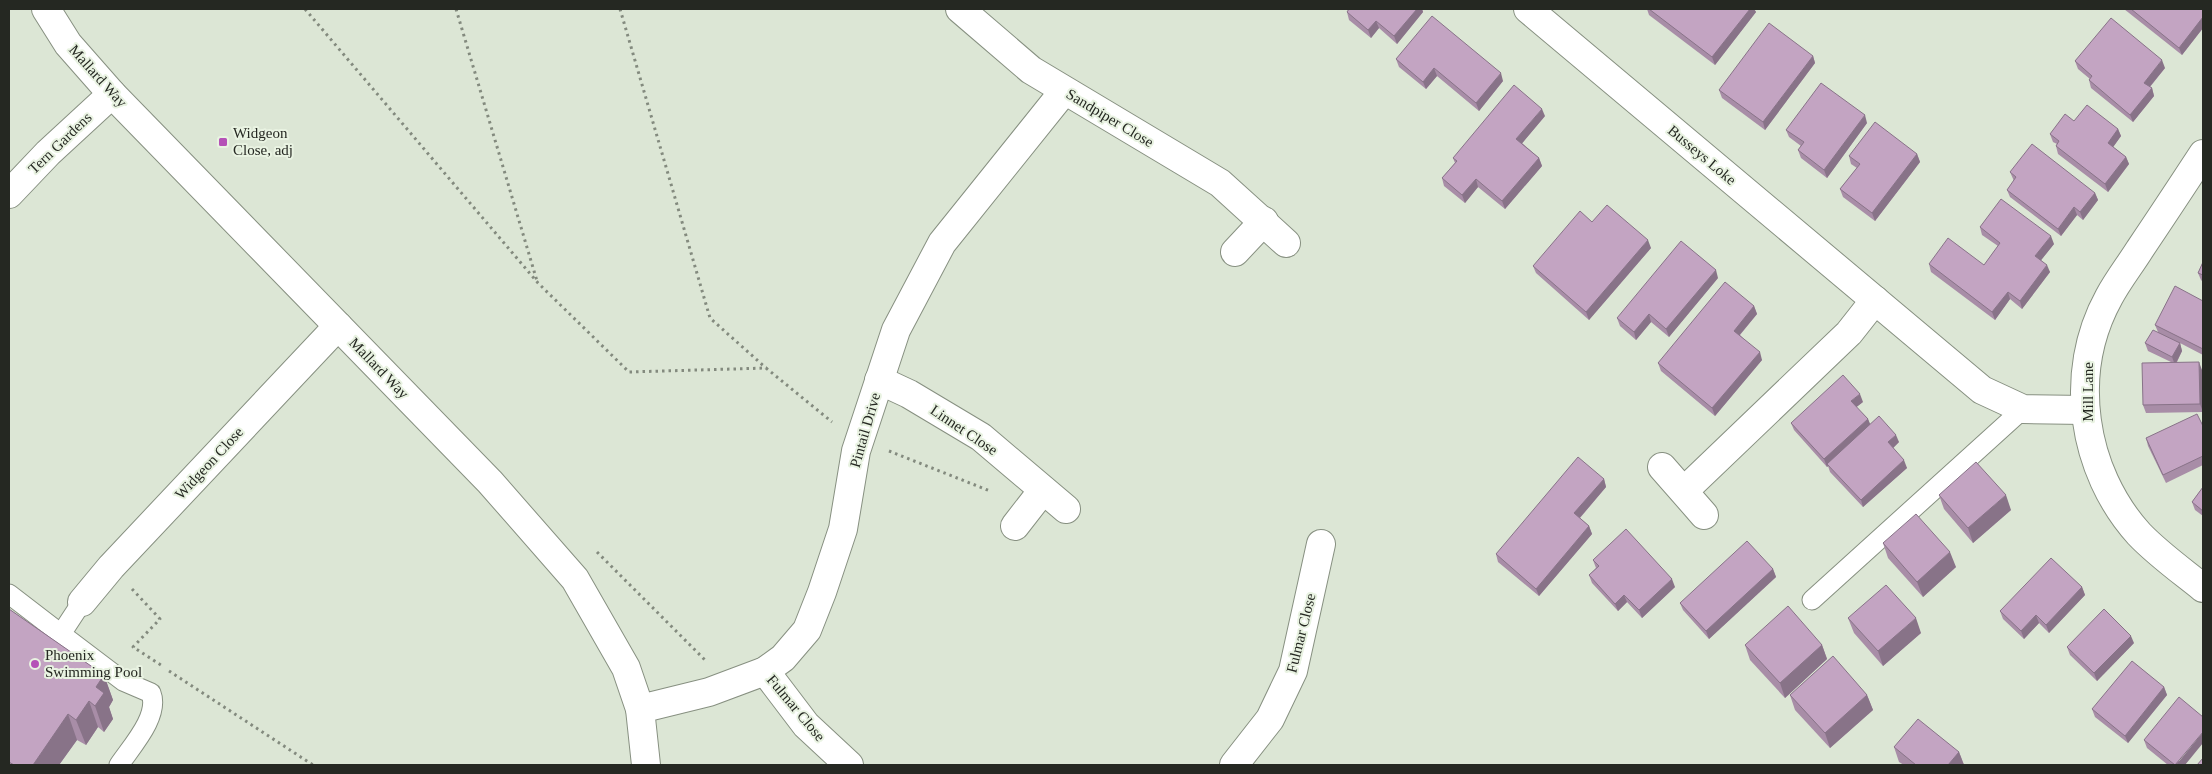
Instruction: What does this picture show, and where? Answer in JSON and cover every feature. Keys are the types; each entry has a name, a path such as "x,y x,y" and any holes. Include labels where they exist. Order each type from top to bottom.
{"street":[{"name":"Mallard Way","path":"46,9 68,44 112,94 490,482 575,579 626,668 640,709 646,765"},
{"name":"Sandpiper Close","path":"960,9 1031,70 1220,184 1264,221 1286,243"},
{"name":"Busseys Loke","path":"1528,9 1982,390 2023,409 2085,410"},
{"name":"Pintail Drive","path":"640,709 709,692 765,671 783,658 807,630 843,528 856,451 896,330 942,243 1064,91"},
{"name":"Tern Gardens","path":"9,194 48,153 112,94"},
{"name":"Mill Lane","path":"2203,154 2108,298 2092,339 2085,367 2085,410 2095,459 2114,500 2139,534 2203,588"},
{"path":"1234,252 1264,221"},
{"path":"1684,491 1849,333 1875,300"},
{"name":"Widgeon Close","path":"82,602 111,567 338,326"},
{"name":"Linnet Close","path":"879,380 909,394 981,437 1066,509"},
{"path":"1662,467 1704,515"},
{"path":"1015,526 1043,490"},
{"name":"Fulmar Close","path":"1234,765 1270,719 1293,671 1321,544"},
{"name":"Fulmar Close","path":"765,671 806,725 850,765"}],"lane":[{"path":"1812,600 2023,409"},
{"path":"9,594 123,681 151,693 154,699 150,717 119,765"},
{"path":"61,634 82,602"}],"path":[{"path":"305,9 538,283 630,372 766,368"},
{"path":"456,9 538,283"},
{"path":"620,9 710,318 832,423 888,451 990,491"},
{"path":"597,552 729,684"},
{"path":"111,567 160,619 133,647 313,765"}],"building":[{"path":"1349,9 1417,9 1394,36 1376,21 1368,30 1347,12"},
{"path":"1649,9 1750,9 1712,57"},
{"path":"2131,9 2203,9 2203,17 2179,48"},
{"path":"1432,16 1501,73 1476,103 1434,68 1423,82 1396,59"},
{"path":"2111,18 2162,60 2144,83 2152,88 2130,115 2089,80 2092,76 2075,61"},
{"path":"1769,23 1813,56 1763,122 1719,90"},
{"path":"1821,83 1865,115 1824,170 1798,150 1804,142 1786,130"},
{"path":"1514,85 1542,109 1516,139 1539,158 1502,201 1476,179 1462,195 1442,178 1457,161 1453,158"},
{"path":"2087,105 2118,129 2108,143 2126,157 2105,184 2056,146 2059,141 2050,134 2065,114 2074,121"},
{"path":"1875,122 1917,154 1872,213 1840,189 1860,164 1849,156"},
{"path":"2032,144 2095,193 2080,212 2074,207 2058,229 2007,190 2016,177 2010,172"},
{"path":"2001,199 2051,236 2035,256 2047,265 2020,301 2008,292 1992,312 1929,264 1948,238 1984,265 2000,243 1980,227"},
{"path":"1607,205 1648,240 1586,312 1533,266 1580,211 1592,222"},
{"path":"1681,241 1716,270 1666,329 1649,314 1634,332 1617,318"},
{"path":"2203,262 2203,275 2198,273"},
{"path":"1725,282 1754,306 1734,331 1760,352 1712,408 1658,363"},
{"path":"2175,286 2203,301 2203,349 2155,325"},
{"path":"2153,330 2180,343 2172,357 2145,343"},
{"path":"2199,362 2200,404 2143,405 2142,363"},
{"path":"1843,375 1860,394 1851,401 1868,419 1824,459 1791,423"},
{"path":"2197,414 2203,426 2203,456 2163,475 2146,438"},
{"path":"1879,416 1896,435 1888,442 1904,460 1861,500 1827,464"},
{"path":"1578,457 1604,479 1574,513 1589,526 1536,589 1496,554"},
{"path":"1976,462 2006,495 1968,528 1939,495"},
{"path":"2203,487 2203,511 2192,502"},
{"path":"1916,514 1950,552 1917,582 1883,543"},
{"path":"1626,529 1672,579 1639,610 1624,595 1615,604 1589,575 1599,566 1593,560"},
{"path":"1747,541 1773,569 1706,631 1680,603"},
{"path":"2051,558 2082,587 2046,625 2036,615 2021,631 2000,611"},
{"path":"1886,585 1916,618 1878,651 1848,618"},
{"path":"1788,606 1822,645 1780,683 1745,645"},
{"name":"Phoenix Swimming Pool","path":"9,609 104,675 96,687 104,693 95,706 89,701 76,720 68,714 33,765 14,765 9,762"},
{"path":"2104,609 2131,636 2094,673 2067,647"},
{"path":"1833,656 1867,695 1825,733 1790,695"},
{"path":"2132,661 2164,687 2125,736 2092,709"},
{"path":"2179,697 2203,717 2203,732 2175,765 2144,740"},
{"path":"1918,719 1959,752 1948,765 1916,765 1894,747"},
{"path":"2203,758 2203,765 2197,765"}],"place":[{"name":"Widgeon Close, adj","path":"223,142"},
{"name":"Phoenix Swimming Pool","path":"35,664"}]}
